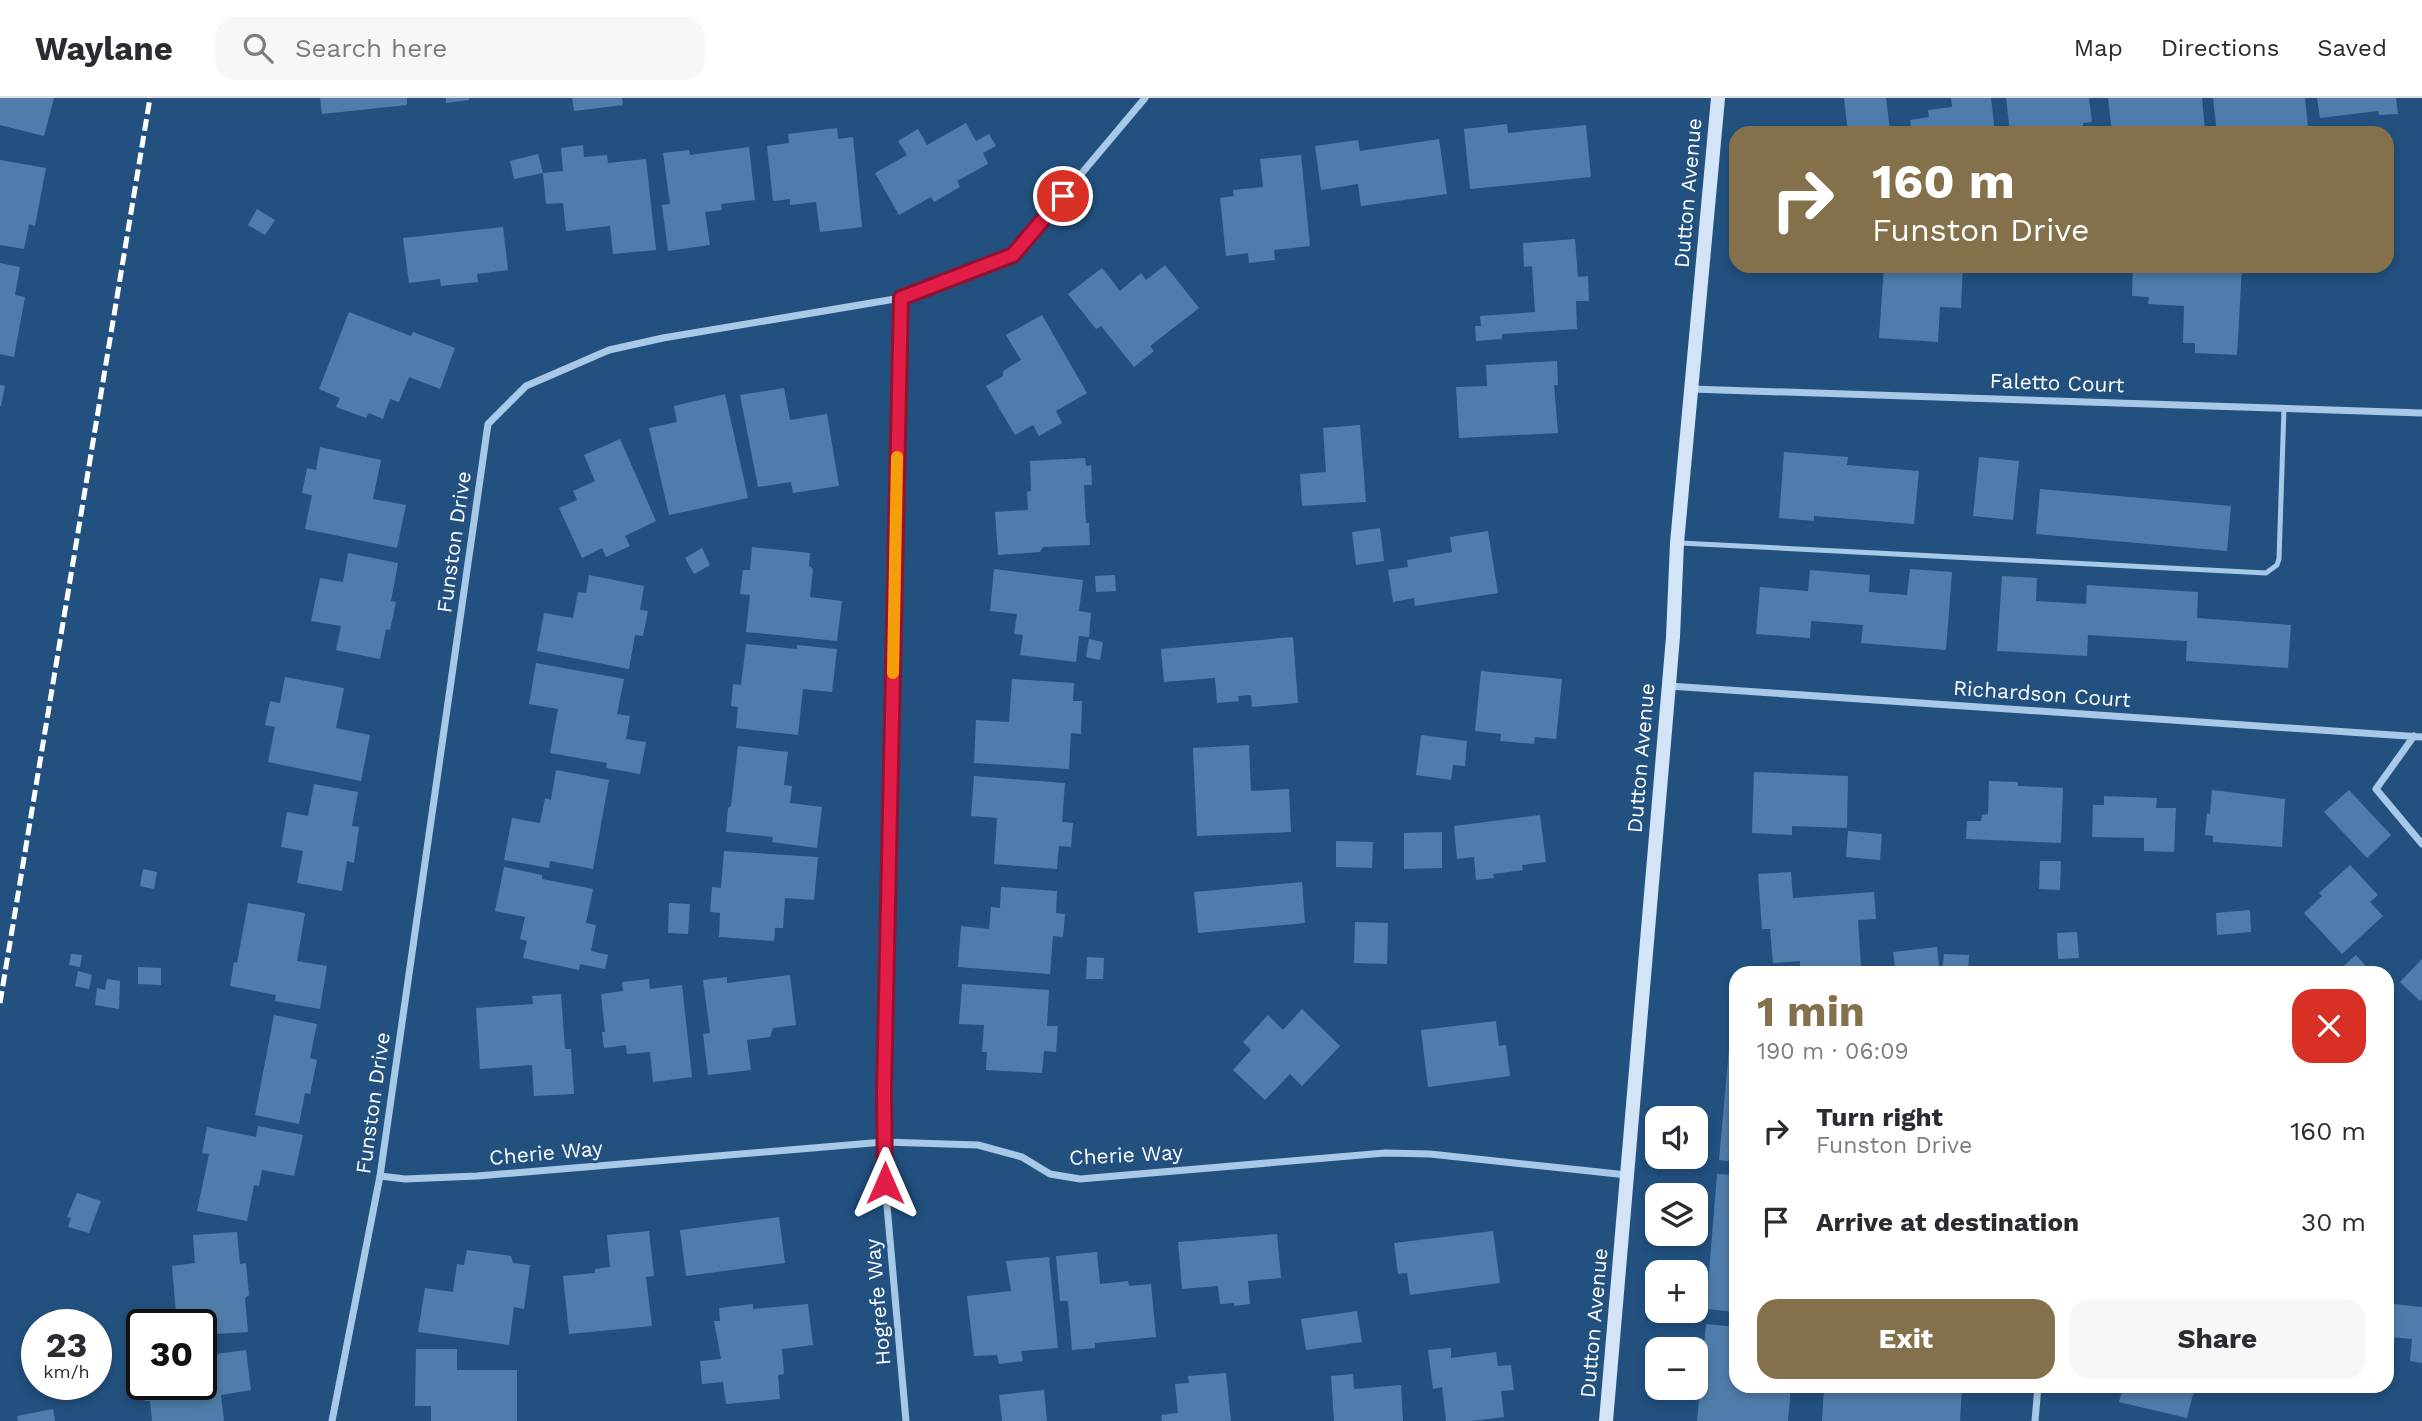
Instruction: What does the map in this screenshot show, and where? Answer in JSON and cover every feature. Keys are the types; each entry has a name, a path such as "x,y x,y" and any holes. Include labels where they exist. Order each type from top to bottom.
{"main road":[{"name":"Dutton Avenue","path":"1606,1421 1674,637 1677,543 1718,98"}],"street":[{"name":"Funston Drive","path":"332,1421 380,1176 488,424 526,386 609,350 663,338 901,298 1013,255 1145,98"},
{"name":"Hogrefe Way","path":"901,298 884,1142 885,1183 906,1421"},
{"name":"Faletto Court","path":"1691,389 2422,413"},
{"name":"Richardson Court","path":"1668,686 2418,737"},
{"name":"Richardson Court","path":"2418,737 2376,789 2422,844"},
{"name":"Cherie Way","path":"380,1176 405,1179 477,1176 884,1142 978,1145 1022,1157 1050,1174 1080,1179 1385,1153 1441,1155 1628,1175"},
{"path":"2035,1421 2037,1393"}],"lane":[{"path":"1677,543 2266,573 2277,565 2279,559 2284,408"}],"building":[{"path":"0,98 54,98 44,136 0,125"},
{"path":"320,98 407,98 407,105 322,114"},
{"path":"446,98 469,98 469,100 446,103"},
{"path":"572,98 622,98 623,105 574,111"},
{"path":"1844,98 1886,98 1889,126 1847,126"},
{"path":"1951,98 1991,98 1994,126 1911,126 1910,120 1929,117 1928,110 1952,107"},
{"path":"2006,98 2089,98 2092,122 2083,123 2083,126 2009,126"},
{"path":"2108,98 2202,98 2205,126 2111,126"},
{"path":"2213,98 2305,98 2308,126 2216,126"},
{"path":"2317,98 2396,98 2398,114 2379,115 2378,111 2320,118"},
{"path":"966,123 976,141 989,134 996,146 983,153 988,164 957,181 960,187 934,202 931,197 899,215 875,173 907,155 898,141 918,129 927,145"},
{"path":"1507,124 1508,133 1586,125 1591,177 1470,189 1464,129"},
{"path":"837,128 838,139 853,137 862,227 820,232 816,202 790,205 790,199 773,201 767,146 789,143 788,134"},
{"path":"1439,139 1447,194 1361,206 1358,184 1321,190 1315,146 1358,140 1360,151"},
{"path":"583,145 584,157 607,155 608,163 646,159 656,250 613,254 610,226 566,231 563,203 546,204 543,173 563,171 561,148"},
{"path":"749,147 755,200 721,204 722,210 705,212 710,245 668,251 662,205 670,204 663,153 689,150 690,155"},
{"path":"538,154 543,173 514,179 510,161"},
{"path":"1301,155 1310,246 1274,250 1275,260 1249,263 1248,253 1226,256 1220,198 1234,196 1233,190 1263,187 1260,159"},
{"path":"0,160 46,168 35,226 29,224 24,249 0,245"},
{"path":"257,209 275,220 265,235 248,225"},
{"path":"503,227 508,270 477,274 478,282 441,286 440,279 409,283 403,238"},
{"path":"1575,239 1578,277 1588,276 1589,301 1576,301 1577,329 1502,334 1502,339 1476,341 1475,326 1481,326 1480,316 1535,312 1532,266 1524,267 1523,243"},
{"path":"0,263 20,267 15,295 25,297 14,357 0,354"},
{"path":"1165,265 1199,308 1150,346 1154,351 1134,367 1101,326 1096,329 1068,294 1102,268 1120,291 1141,273 1146,280"},
{"path":"1884,273 1963,273 1961,308 1940,307 1938,342 1879,338"},
{"path":"2133,273 2242,273 2237,355 2195,353 2195,343 2183,343 2184,306 2148,304 2149,297 2132,296"},
{"path":"349,312 411,336 413,332 455,348 440,389 409,377 399,402 390,399 383,419 369,413 366,418 336,407 340,398 319,389"},
{"path":"1042,315 1087,393 1056,411 1062,423 1039,436 1033,425 1015,435 986,386 1003,376 1003,371 1021,360 1006,335"},
{"path":"1557,361 1558,385 1554,385 1558,433 1459,438 1456,387 1487,386 1486,365"},
{"path":"0,385 5,386 1,406 0,406"},
{"path":"784,388 790,420 827,414 839,486 793,493 791,482 758,487 740,395"},
{"path":"725,394 748,498 669,515 649,428 677,422 674,406"},
{"path":"1360,425 1366,502 1302,506 1300,474 1326,472 1323,428"},
{"path":"620,439 656,521 625,536 630,546 606,557 602,548 582,558 559,508 577,500 573,491 595,481 584,455"},
{"path":"320,447 381,460 373,499 406,505 397,548 305,529 312,495 302,493 307,468 316,470"},
{"path":"1784,452 1848,457 1847,465 1919,471 1914,524 1814,516 1814,521 1779,518"},
{"path":"1979,457 2019,461 2013,520 1973,516"},
{"path":"1085,458 1086,466 1091,465 1092,485 1084,485 1090,545 1043,547 1040,552 998,555 995,512 1028,510 1027,492 1031,491 1030,461"},
{"path":"2040,489 2231,506 2227,551 2036,534"},
{"path":"1380,528 1384,561 1356,565 1352,532"},
{"path":"1488,531 1498,593 1415,606 1414,598 1393,602 1388,570 1408,567 1407,560 1452,552 1450,537"},
{"path":"752,547 810,553 809,566 813,569 810,597 842,601 837,641 746,632 750,595 740,594 743,570 750,570"},
{"path":"702,548 710,565 694,574 685,558"},
{"path":"348,553 398,563 391,601 396,602 390,630 386,629 380,659 336,650 341,626 311,621 320,578 343,582"},
{"path":"994,569 1083,580 1079,611 1091,613 1089,637 1079,636 1076,662 1020,655 1023,635 1014,634 1017,614 990,611"},
{"path":"1910,569 1952,572 1946,650 1861,643 1863,625 1811,621 1810,638 1756,634 1760,587 1808,591 1810,570 1870,575 1869,592 1907,595"},
{"path":"589,575 644,586 640,610 648,611 643,636 635,635 629,669 537,651 544,613 573,618 578,592 586,593"},
{"path":"1115,575 1116,591 1096,592 1095,576"},
{"path":"2002,576 2037,578 2036,601 2086,604 2087,585 2198,592 2197,618 2291,625 2288,668 2186,661 2187,641 2088,635 2087,656 1997,651"},
{"path":"1293,637 1298,703 1252,707 1251,695 1238,696 1239,701 1217,703 1215,678 1164,682 1161,649"},
{"path":"1089,639 1103,642 1100,660 1086,657"},
{"path":"746,644 797,649 797,645 837,649 832,692 803,689 798,735 736,728 738,707 731,706 733,684 741,685"},
{"path":"536,663 624,679 617,714 630,716 626,739 646,742 640,774 606,768 607,763 550,753 558,709 529,704"},
{"path":"1481,671 1562,679 1556,739 1535,737 1534,744 1500,741 1501,734 1475,731"},
{"path":"285,677 344,688 336,728 370,735 361,781 268,762 275,727 265,725 270,701 280,703"},
{"path":"1012,679 1074,683 1073,701 1082,701 1081,734 1071,733 1069,769 974,763 976,720 1009,722"},
{"path":"1421,735 1467,741 1465,766 1453,765 1451,780 1416,775"},
{"path":"1249,745 1251,791 1289,789 1291,832 1197,836 1193,748"},
{"path":"738,746 788,752 784,785 792,786 790,803 822,807 817,848 772,842 773,837 726,832"},
{"path":"556,770 609,780 593,869 550,861 549,868 504,860 512,818 540,823 545,798 551,800"},
{"path":"1754,772 1848,776 1847,828 1792,826 1792,835 1752,833"},
{"path":"974,776 1065,783 1062,822 1073,823 1071,847 1059,846 1057,869 994,864 997,818 971,816"},
{"path":"1989,781 2018,782 2018,786 2063,788 2061,843 1966,839 1967,821 1981,821 1982,815 1988,814"},
{"path":"314,784 358,792 352,826 359,827 354,863 347,861 342,891 297,883 303,851 281,847 287,812 308,816"},
{"path":"2212,790 2285,799 2282,847 2213,842 2213,836 2205,835"},
{"path":"2349,790 2391,835 2367,858 2324,812"},
{"path":"2104,796 2157,798 2156,808 2176,808 2174,852 2144,851 2144,838 2092,837 2093,805 2104,805"},
{"path":"1540,815 1546,862 1522,865 1523,870 1493,874 1494,878 1476,880 1474,857 1457,859 1454,826"},
{"path":"1848,831 1882,834 1880,860 1846,857"},
{"path":"1442,832 1442,868 1404,869 1404,833"},
{"path":"1336,841 1373,842 1372,868 1336,867"},
{"path":"724,851 818,857 814,900 785,898 783,928 775,928 774,941 719,937 720,913 710,912 712,887 721,888"},
{"path":"2040,861 2061,861 2060,890 2039,889"},
{"path":"2350,865 2378,895 2370,902 2383,916 2342,954 2304,913 2322,896 2319,893"},
{"path":"504,867 542,875 542,879 593,889 586,923 596,925 591,951 608,955 605,969 580,964 579,970 523,958 527,941 520,939 525,917 495,911"},
{"path":"143,869 157,872 154,889 140,886"},
{"path":"1791,872 1793,898 1874,892 1876,919 1858,920 1861,966 1800,966 1800,961 1773,963 1770,929 1762,929 1758,874"},
{"path":"1302,882 1305,923 1198,933 1194,892"},
{"path":"1001,887 1057,891 1056,913 1065,914 1063,937 1053,936 1050,974 958,967 961,926 989,929 991,907 1000,908"},
{"path":"248,903 305,913 297,961 327,966 320,1009 275,1001 276,995 230,986"},
{"path":"669,903 690,904 688,934 668,933"},
{"path":"2250,910 2251,932 2217,935 2216,913"},
{"path":"1355,922 1388,923 1387,964 1354,963"},
{"path":"2077,932 2079,958 2058,959 2057,933"},
{"path":"1937,947 1939,966 1895,966 1893,952"},
{"path":"71,954 82,955 80,967 69,965"},
{"path":"1944,954 1969,955 1968,966 1943,966"},
{"path":"2356,955 2366,966 2344,966"},
{"path":"1087,957 1104,958 1103,979 1086,979"},
{"path":"2422,959 2422,999 2420,1001 2400,982"},
{"path":"138,967 161,968 161,985 138,984"},
{"path":"78,971 92,975 89,989 75,986"},
{"path":"790,975 796,1025 773,1028 770,1037 747,1040 751,1070 708,1075 703,1034 710,1033 703,980 727,977 727,983"},
{"path":"107,979 120,981 119,1009 95,1005 97,988 105,990"},
{"path":"649,979 650,989 682,985 692,1077 653,1082 650,1052 627,1054 626,1045 604,1048 601,994 623,991 622,982"},
{"path":"962,984 1049,990 1047,1026 1058,1026 1056,1052 1044,1051 1042,1073 986,1070 987,1052 982,1052 984,1025 959,1024"},
{"path":"561,994 565,1049 571,1049 574,1094 534,1096 532,1065 480,1069 476,1008 533,1004 532,996"},
{"path":"1302,1009 1340,1046 1302,1086 1290,1074 1265,1100 1233,1070 1251,1050 1243,1042 1268,1015 1283,1030"},
{"path":"274,1015 317,1024 310,1058 317,1060 310,1094 305,1093 299,1124 255,1115"},
{"path":"1496,1021 1499,1046 1506,1045 1510,1076 1428,1087 1421,1030"},
{"path":"1729,1048 1729,1161 1719,1160"},
{"path":"258,1126 303,1135 294,1176 262,1170 259,1186 254,1185 247,1221 197,1211 209,1154 202,1153 207,1127 256,1137"},
{"path":"1717,1174 1729,1175 1729,1311 1708,1309"},
{"path":"77,1193 101,1201 89,1233 68,1227 71,1218 67,1217"},
{"path":"779,1217 785,1263 686,1276 680,1230"},
{"path":"649,1231 654,1276 646,1277 652,1326 569,1334 563,1276 595,1273 595,1269 610,1267 607,1235"},
{"path":"1493,1231 1500,1283 1410,1295 1407,1273 1398,1274 1394,1243"},
{"path":"237,1232 240,1264 246,1263 248,1332 217,1334 217,1309 176,1309 172,1266 195,1263 193,1235"},
{"path":"1277,1234 1281,1278 1248,1281 1250,1304 1220,1304 1218,1286 1182,1289 1178,1242"},
{"path":"467,1250 511,1256 513,1263 530,1265 524,1309 514,1307 509,1345 418,1332 425,1288 453,1292 457,1264 464,1265"},
{"path":"1097,1252 1100,1284 1128,1281 1129,1286 1151,1284 1156,1337 1095,1343 1095,1348 1072,1350 1068,1301 1060,1301 1056,1256"},
{"path":"1049,1257 1058,1348 1021,1351 1023,1361 999,1364 997,1355 974,1356 967,1296 1011,1291 1006,1261"},
{"path":"753,1304 753,1309 808,1304 813,1345 782,1349 784,1374 778,1375 780,1399 726,1404 723,1382 702,1384 700,1361 721,1359 714,1321 720,1321 719,1308"},
{"path":"2394,1304 2422,1307 2422,1363 2410,1361 2412,1339 2394,1337"},
{"path":"1357,1311 1362,1342 1306,1350 1301,1319"},
{"path":"1706,1324 1729,1326 1729,1393 1790,1393 1788,1421 1697,1421 1699,1400 1708,1400"},
{"path":"1451,1348 1451,1358 1496,1352 1498,1366 1511,1365 1514,1390 1501,1391 1504,1417 1446,1421 1442,1387 1433,1389 1428,1350"},
{"path":"416,1349 457,1349 457,1370 517,1370 517,1421 431,1421 431,1406 415,1406"},
{"path":"246,1350 251,1390 221,1395 224,1421 152,1421 150,1401 145,1400 217,1400 217,1354"},
{"path":"1226,1373 1231,1421 1162,1421 1161,1415 1178,1413 1175,1384 1189,1383 1188,1376"},
{"path":"1353,1374 1354,1389 1401,1385 1403,1421 1334,1421 1331,1376"},
{"path":"1044,1390 1047,1421 1002,1421 999,1395"},
{"path":"1824,1393 1962,1393 1960,1421 1822,1421"},
{"path":"2121,1393 2193,1393 2187,1418 2119,1402"},
{"path":"53,1409 55,1421 18,1421 17,1416"}],"railway":[{"path":"0,1003 150,98"}],"slow traffic":[{"path":"893,673 897,457"}],"route":[{"path":"885,1183 884,1091 901,298 1013,255 1063,196"}]}
